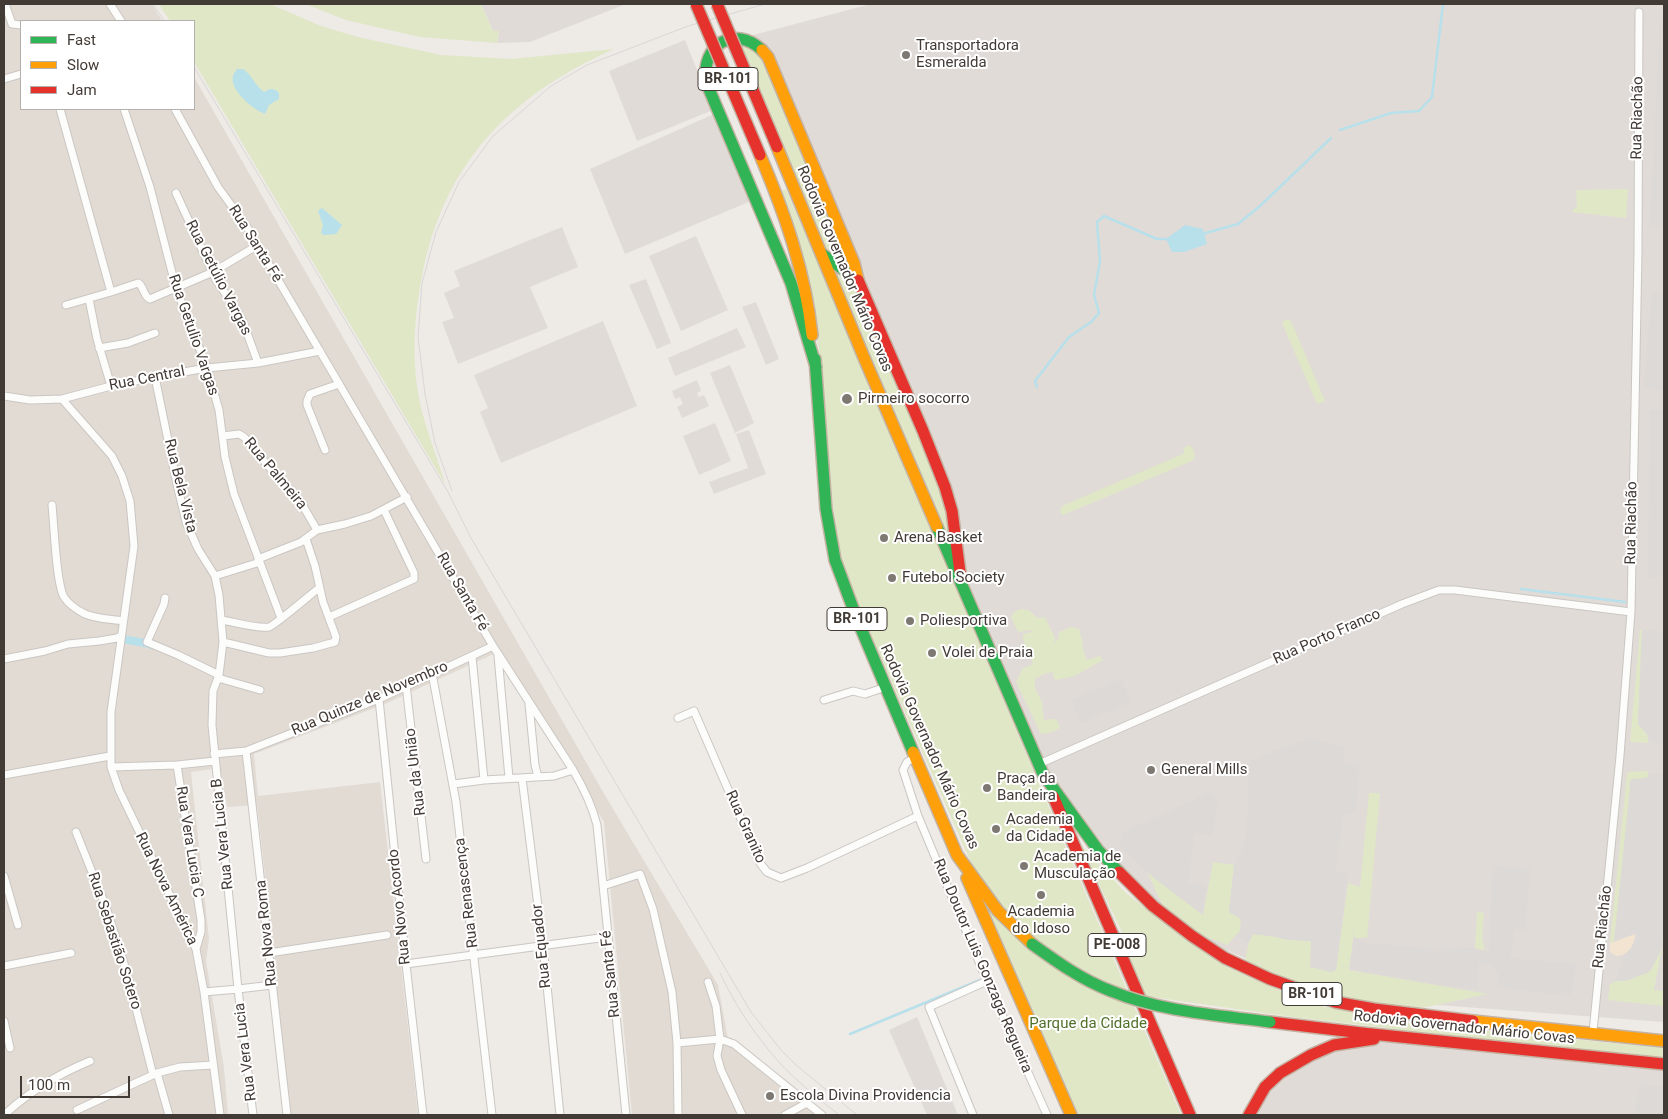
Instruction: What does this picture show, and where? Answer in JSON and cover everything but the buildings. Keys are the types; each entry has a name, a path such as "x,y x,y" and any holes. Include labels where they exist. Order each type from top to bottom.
{"highway":[{"name":"Rodovia Governador Mário Covas","path":"696,4 781,204 796,249 810,315 816,367 826,509 835,560 857,619 957,855 998,911 1032,944 1059,964 1090,982 1144,1003 1197,1013 1362,1033 1664,1064"},
{"name":"Rodovia Governador Mário Covas","path":"717,4 963,589 1041,769 1098,850 1147,900 1192,936 1225,958 1278,982 1335,1002 1482,1022 1593,1032 1664,1041"},
{"path":"816,367 791,283 704,75 706,61 711,50 718,44 731,40 743,39 755,44 768,57 945,488 952,512 963,589"},
{"path":"821,253 858,280"},
{"name":"PE-008","path":"1041,769 1190,1115"},
{"path":"957,855 1071,1115"},
{"path":"1248,1115 1265,1087 1280,1073 1311,1055 1334,1045 1410,1037"}],"street":[{"path":"5,4 12,24 20,25"},
{"path":"110,4 119,20"},
{"name":"Rua Riachão","path":"1593,1032 1620,756 1631,612 1638,253 1639,12"},
{"path":"4,80 20,74"},
{"path":"60,110 111,292"},
{"name":"Rua Getulio Vargas","path":"124,110 150,187 176,288 207,368 219,410 230,480 281,618"},
{"name":"Rua Santa Fé","path":"176,110 218,187 258,245 493,646 574,770 590,803 597,825 626,1115"},
{"name":"Rua Getúlio Vargas","path":"176,193 216,280 243,322 258,363"},
{"path":"66,304 89,299 138,283 147,298 150,299 213,272 258,245"},
{"path":"89,299 99,348 111,386"},
{"path":"99,348 128,342 155,332"},
{"name":"Rua Central","path":"4,396 30,400 62,398 155,377 207,368 258,363 320,351"},
{"name":"Rua Bela Vista","path":"155,377 186,522 198,549 215,576 220,602 223,642 218,677"},
{"path":"325,450 306,401 310,394 339,384"},
{"name":"Rua Nova América","path":"62,398 112,456 127,490 134,546 123,621 118,637 120,648 112,701 111,766 119,790 196,949 204,992 220,1115"},
{"name":"Rua Palmeira","path":"223,436 239,434 244,436 299,499 317,530"},
{"path":"215,576 259,561 286,549 306,539 317,530 345,524 384,510 406,496"},
{"path":"52,505 60,582 65,598 75,608 85,614 93,617 123,621"},
{"path":"329,617 411,582 414,579 414,573 384,510"},
{"path":"223,642 268,653 280,653 325,646 332,644 336,640 306,539"},
{"path":"222,620 264,627 273,626 319,588"},
{"name":"Rua Porto Franco","path":"1041,769 1402,604 1439,590 1455,590 1631,612"},
{"path":"165,598 147,642 192,662 218,677 260,690"},
{"path":"7,659 68,644 118,637"},
{"name":"Rua Quinze de Novembro","path":"111,766 177,765 246,751 378,699 493,646"},
{"path":"498,653 509,778"},
{"path":"472,656 484,780"},
{"name":"Rua Renascença","path":"432,673 454,784 492,1115"},
{"name":"Rua Vera Lucia B","path":"218,677 212,698 215,757 238,990"},
{"name":"Rua da União","path":"406,686 426,859"},
{"path":"824,700 853,691 865,694 886,687"},
{"name":"Rua Novo Acordo","path":"378,699 423,1115"},
{"path":"529,701 535,765 538,777"},
{"name":"Rua Granito","path":"678,718 694,711 760,863 767,872 776,877 781,878 807,868 918,816"},
{"name":"Rua Nova Roma","path":"246,751 287,1115"},
{"path":"4,775 110,756"},
{"name":"Rua Doutor Luis Gonzaga Regueira","path":"916,757 907,762 903,770 918,816 987,981 1047,1115"},
{"name":"Rua Vera Lucia C","path":"177,765 202,924 196,949"},
{"path":"454,784 484,780 554,776 574,770"},
{"name":"Rua Equador","path":"522,778 543,946 560,1115"},
{"name":"Rua Sebastião Sotero","path":"76,832 106,908 169,1115"},
{"path":"602,886 639,873 643,878 653,909 670,980 677,1043 678,1115"},
{"path":"4,876 18,925"},
{"path":"269,953 387,935"},
{"path":"406,964 607,937"},
{"path":"4,966 71,953"},
{"path":"973,1115 929,1007 987,981"},
{"path":"708,982 716,1006 720,1038 718,1059 742,1115"},
{"path":"204,992 272,985"},
{"name":"Rua Vera Lucia","path":"238,990 253,1115"},
{"path":"4,1021 10,1048"},
{"path":"677,1043 720,1038 734,1044 822,1115"},
{"path":"4,1114 54,1077 90,1061"},
{"path":"76,1110 155,1074 180,1067 213,1065"},
{"path":"785,1115 807,1103"}],"shaded area":[{"path":"4,4 152,4 161,20 20,20 20,110 195,110 195,79 606,797 718,985 728,1039 816,1115 632,1115 604,822 500,651 385,704 254,754 258,796 380,782 418,1115 285,1115 265,874 257,805 227,807 220,768 191,772 209,939 206,961 224,1068 228,1115 4,1115"},
{"path":"481,4 626,4 530,42 497,43 499,32 493,31"},
{"path":"871,4 1664,4 1664,1022 1371,1000 1318,989 1193,936 1122,877 1061,797 1002,679 738,39"},
{"path":"1660,17 1664,18 1664,228 1650,226"},
{"path":"685,40 713,110 637,141 609,71"},
{"path":"714,114 751,201 625,254 590,169"},
{"path":"562,227 578,267 530,287 548,328 458,364 442,322 454,318 444,293 460,286 454,271"},
{"path":"696,236 728,310 681,331 649,256"},
{"path":"646,279 671,343 657,349 629,285"},
{"path":"1652,292 1664,293 1664,390 1644,387"},
{"path":"756,302 779,359 766,365 742,307"},
{"path":"603,321 637,406 501,463 480,412 488,408 474,375"},
{"path":"737,328 746,347 675,376 668,358"},
{"path":"730,365 754,423 735,433 710,373"},
{"path":"697,380 701,391 697,393 699,397 704,395 709,406 682,418 677,407 683,404 680,397 675,399 672,391"},
{"path":"1650,410 1664,410 1664,577 1648,577"},
{"path":"715,423 731,461 699,475 683,436"},
{"path":"749,430 766,474 714,494 709,482 748,468 736,434"},
{"path":"1642,630 1664,632 1664,744 1649,743 1647,734 1638,724"},
{"path":"1121,679 1131,702 1081,723 1071,700"},
{"path":"1312,739 1344,747 1345,763 1360,765 1355,813 1343,813 1336,872 1348,873 1336,970 1331,972 1310,967 1311,941 1288,940 1253,934 1249,942 1236,936 1240,931 1241,919 1229,912 1234,865 1244,845 1251,761 1279,749"},
{"path":"1648,774 1664,774 1664,917 1662,948 1651,970 1647,973 1625,981 1616,981 1625,954 1631,948 1636,938 1635,934 1614,941 1630,788 1629,782 1633,779 1648,777"},
{"path":"1209,793 1218,798 1213,836 1195,833 1188,883 1206,885 1203,915 1154,878 1118,844 1124,838 1121,833"},
{"path":"1493,866 1530,869 1525,930 1515,929 1510,958 1576,964 1570,996 1497,987 1499,975 1491,965 1478,963 1478,989 1440,985 1349,969 1354,938 1367,943 1434,949 1470,948 1489,952"},
{"path":"917,1017 958,1115 927,1115 889,1030"},
{"path":"1368,1040 1664,1064 1664,1115 1249,1115 1257,1099 1311,1055"},
{"path":"1639,1084 1664,1087 1664,1115 1635,1115"}],"green space":[{"path":"159,4 270,4 321,26 358,37 441,55 511,59 614,49 577,67 544,88 514,111 488,137 465,166 447,199 432,235 422,276 418,303 415,359 419,398 445,484 195,64 195,20 169,20"},
{"path":"305,4 481,4 493,31 499,31 497,43 420,37 346,20"},
{"path":"738,43 760,52 945,487 963,589"},
{"name":"Parque da Cidade","path":"786,189 1181,1115 1076,1115 989,916 976,874 864,619 845,570 839,548 834,514 814,311 780,191"},
{"path":"1628,189 1626,218 1571,212 1577,206 1576,190"},
{"path":"1286,319 1291,321 1325,401 1317,404 1282,323"},
{"path":"1190,445 1195,457 1192,461 1063,515 1060,512 1062,506 1185,453 1183,448"},
{"path":"1020,609 1029,610 1037,618 1045,617 1055,638 1054,643 1058,639 1059,632 1071,627 1079,629 1087,660 1100,656 1103,660 1075,676 1055,680 1052,672 1035,679 1035,688 1042,702 1044,720 1056,719 1060,727 1049,733 1041,734 1016,682 1022,669 1033,664 1023,640 1023,634 1032,632 1031,630 1018,632 1011,617 1013,613"},
{"path":"1640,630 1642,630 1638,724 1647,734 1649,743 1630,742"},
{"path":"1648,771 1648,777 1629,785 1617,920 1614,941 1611,943 1627,774 1629,772"},
{"path":"1369,793 1380,793 1367,938 1354,938 1356,918 1349,970 1488,994 1422,1008 1376,1003 1326,995 1291,982 1245,961 1249,942 1253,934 1311,941 1336,970 1348,883 1360,887"},
{"path":"1080,844 1126,893 1184,938 1229,968 1310,1004 1364,1014 1387,1021 1664,1048 1664,1058 1405,1033 1388,1028 1292,1017 1145,996 1130,961 1121,930"},
{"path":"1213,862 1234,865 1229,912 1241,919 1240,931 1227,945 1192,930 1174,919 1162,903 1147,871 1203,915"},
{"path":"1477,912 1484,913 1482,938 1485,950 1475,948"},
{"path":"1662,948 1654,990 1664,991 1664,1006 1608,1000 1610,984 1616,981 1625,981 1651,970"}],"sand":[{"path":"1635,934 1632,946 1627,952 1616,956 1610,952 1610,942"}],"water":[{"path":"237,69 246,71 264,92 272,89 279,93 279,99 269,105 265,114 249,104 238,93 233,81 233,76"},
{"path":"322,208 342,225 336,234 324,235 321,233 323,225 318,211"},
{"path":"1185,225 1203,229 1207,244 1184,252 1172,252 1166,239"}],"waterway":[{"path":"1340,130 1391,113 1419,111 1432,97 1443,4"},
{"path":"1202,234 1238,224 1260,206 1331,138"},
{"path":"1037,387 1035,381 1069,337 1091,322 1099,313 1094,295 1100,261 1097,222 1104,216 1157,239 1168,239"},
{"path":"1521,589 1625,602"},
{"path":"116,638 151,645"},
{"path":"850,1034 980,980"}],"tram line":[{"path":"153,4 163,20"},
{"path":"452,491 435,443 425,394 418,337 422,283 436,232 459,182 493,136 551,86 587,65 688,26 765,4"},
{"path":"195,69 448,492 471,538 751,1012 781,1050 796,1065 857,1115"},
{"path":"720,973 753,1030 770,1051 800,1082 839,1115"}],"traffic: fast":[{"path":"762,50 751,42 741,39 731,39 722,42 714,49 709,58 706,69 706,82 791,283 816,367"},
{"path":"822,254 858,280"},
{"path":"815,359 826,509 835,560 857,619 913,752"},
{"path":"937,527 1043,774 1098,850 1119,872"},
{"path":"1032,944 1080,976 1100,987 1130,998 1190,1012 1270,1022"}],"traffic: slow":[{"path":"762,50 768,57 854,263 858,280"},
{"path":"777,147 865,360 937,527"},
{"path":"760,155 793,243 809,311 812,335"},
{"path":"913,752 957,855 998,911 1032,944"},
{"path":"967,878 1071,1115"},
{"path":"1473,1021 1664,1041"}],"traffic: jam":[{"path":"696,4 760,155"},
{"path":"717,4 777,147"},
{"path":"858,280 945,487 952,511 960,572"},
{"path":"1053,796 1190,1115"},
{"path":"1119,872 1153,906 1192,936 1225,958 1270,979 1335,1002 1374,1009 1473,1021"},
{"path":"1270,1022 1664,1064"},
{"path":"1249,1115 1265,1087 1280,1073 1311,1055 1334,1045 1374,1039"}],"place":[{"name":"Transportadora Esmeralda","path":"906,55"},
{"name":"Pirmeiro socorro","path":"847,399"},
{"name":"Arena Basket","path":"884,538"},
{"name":"Futebol Society","path":"892,578"},
{"name":"Poliesportiva","path":"910,621"},
{"name":"Volei de Praia","path":"932,653"},
{"name":"General Mills","path":"1151,770"},
{"name":"Praça da Bandeira","path":"987,788"},
{"name":"Academia da Cidade","path":"996,829"},
{"name":"Academia de Musculação","path":"1024,866"},
{"name":"Academia do Idoso","path":"1041,895"},
{"name":"Escola Divina Providencia","path":"770,1096"}]}
